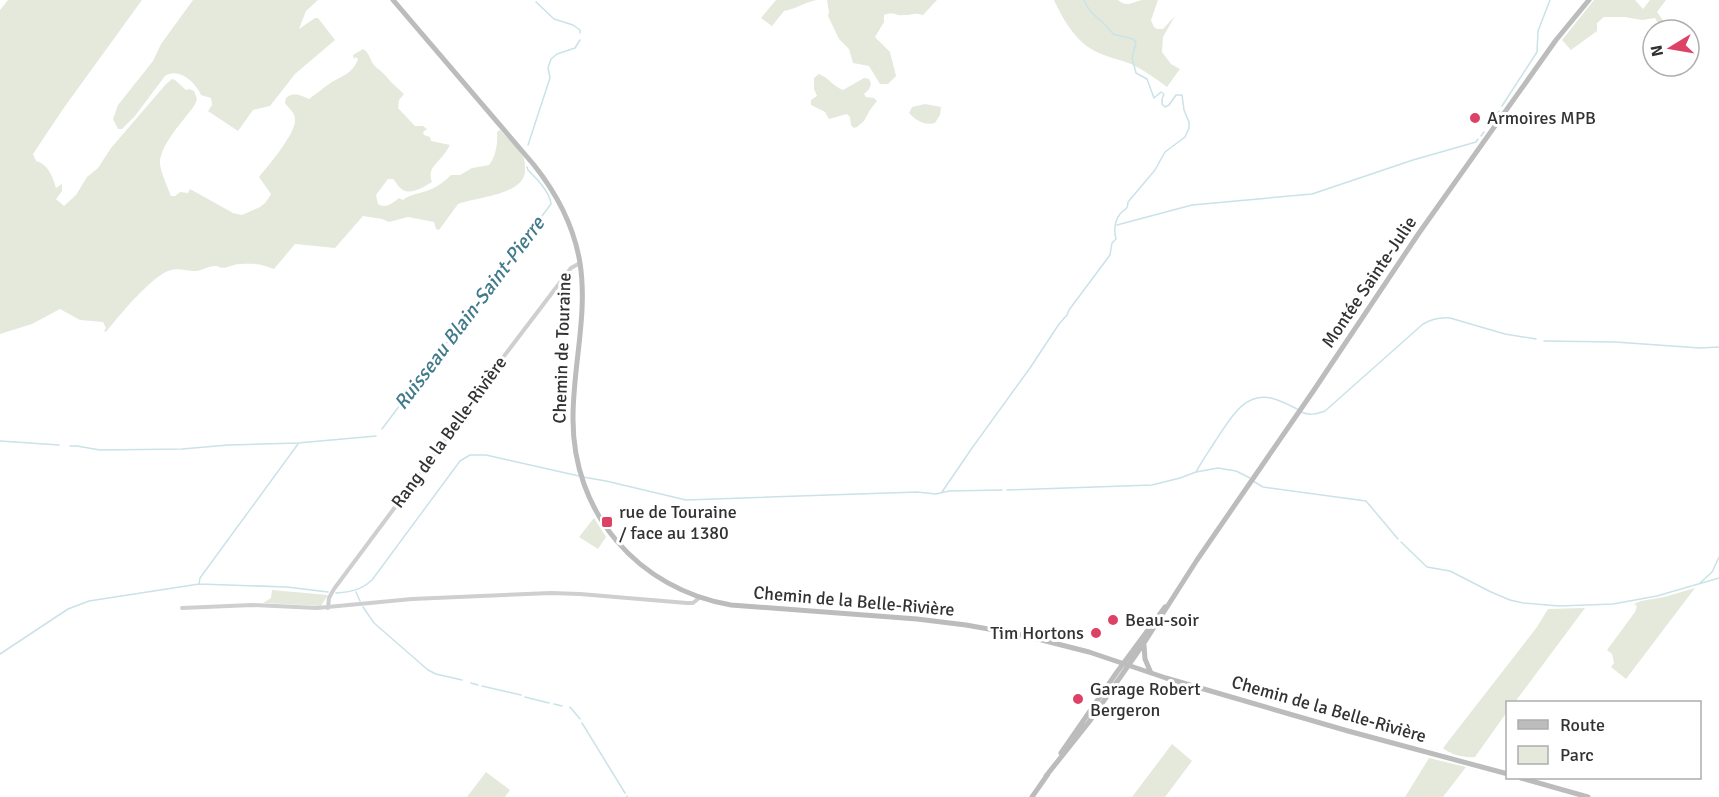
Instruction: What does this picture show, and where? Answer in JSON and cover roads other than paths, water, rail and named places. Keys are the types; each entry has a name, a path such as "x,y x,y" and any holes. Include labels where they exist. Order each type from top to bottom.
{"street":[{"name":"Chemin de Touraine","path":"393,0 512,138 550,186 559,202 570,226 580,263 582,296 573,423 574,448 582,482 600,519 625,551 660,579 699,598"},
{"name":"Montée Sainte-Julie","path":"1126,664 1144,643 1200,555 1298,414 1391,273 1556,39 1589,0"},
{"name":"Rang de la Belle-Rivière","path":"328,608 328,598 451,432 476,393 571,268 580,263"},
{"name":"Montée Sainte-Julie","path":"1032,797 1180,587"},
{"name":"Chemin de la Belle-Rivière","path":"182,608 249,605 328,608 412,599 564,593 687,603 693,603 699,598 738,606 880,616 966,625 1032,637 1089,652 1375,739 1506,773"},
{"path":"1144,643 1144,657 1152,673"},
{"path":"1528,779 1588,797"}],"waterway":[{"path":"942,492 1110,255 1112,243 1116,239 1117,220 1127,208 1128,202 1155,170 1165,152 1185,137 1189,128 1182,95 1176,95 1165,107 1162,104 1164,94 1161,92 1154,98 1147,79 1136,73 1132,58 1136,42 1133,39 1113,34 1090,10 1084,0"},
{"path":"1502,106 1537,52 1538,31 1550,0"},
{"name":"Ruisseau Blain-Saint-Pierre","path":"536,2 554,19 573,25 580,30 580,33"},
{"name":"Ruisseau Blain-Saint-Pierre","path":"528,145 550,78 548,68 551,59 557,54 575,48 580,40"},
{"path":"1488,126 1499,111"},
{"path":"1481,136 1484,132"},
{"path":"1117,225 1192,205 1312,194 1413,160 1476,142 1478,139"},
{"name":"Ruisseau Blain-Saint-Pierre","path":"382,429 551,204 545,190 527,167"},
{"path":"1301,412 1313,414 1325,411 1423,324 1433,320 1450,318 1505,334 1536,339"},
{"path":"1544,341 1719,347"},
{"path":"1196,472 1226,425 1238,410 1252,399 1271,398 1297,409"},
{"path":"70,446 100,450 182,449 376,436"},
{"path":"0,441 59,445"},
{"path":"199,584 200,578 298,444"},
{"path":"336,593 356,590 372,580 460,461 470,455 486,455 579,476"},
{"path":"1007,490 1152,485 1218,468 1236,471 1250,478"},
{"path":"583,477 686,500 917,492 936,494 949,491 1002,490"},
{"path":"1253,481 1263,487 1366,501 1398,539"},
{"path":"1401,542 1427,567 1450,571 1491,592 1523,603 1559,606 1613,604 1657,596 1719,578"},
{"path":"1699,584 1712,572 1719,557"},
{"path":"0,654 68,609 89,601 199,584 287,587 328,592"},
{"path":"356,592 360,601"},
{"path":"363,607 374,623 428,670 462,680"},
{"path":"471,683 478,685"},
{"path":"482,686 521,695"},
{"path":"525,697 549,703"},
{"path":"554,704 562,706"},
{"path":"570,707 580,719"},
{"path":"582,723 625,793"}],"place":[{"name":"Armoires MPB","path":"1475,118"},
{"name":"rue de Touraine / face au 1380","path":"607,522"},
{"name":"Beau-soir","path":"1113,620"},
{"name":"Tim Hortons","path":"1096,633"},
{"name":"Garage Robert Bergeron","path":"1078,699"}]}
